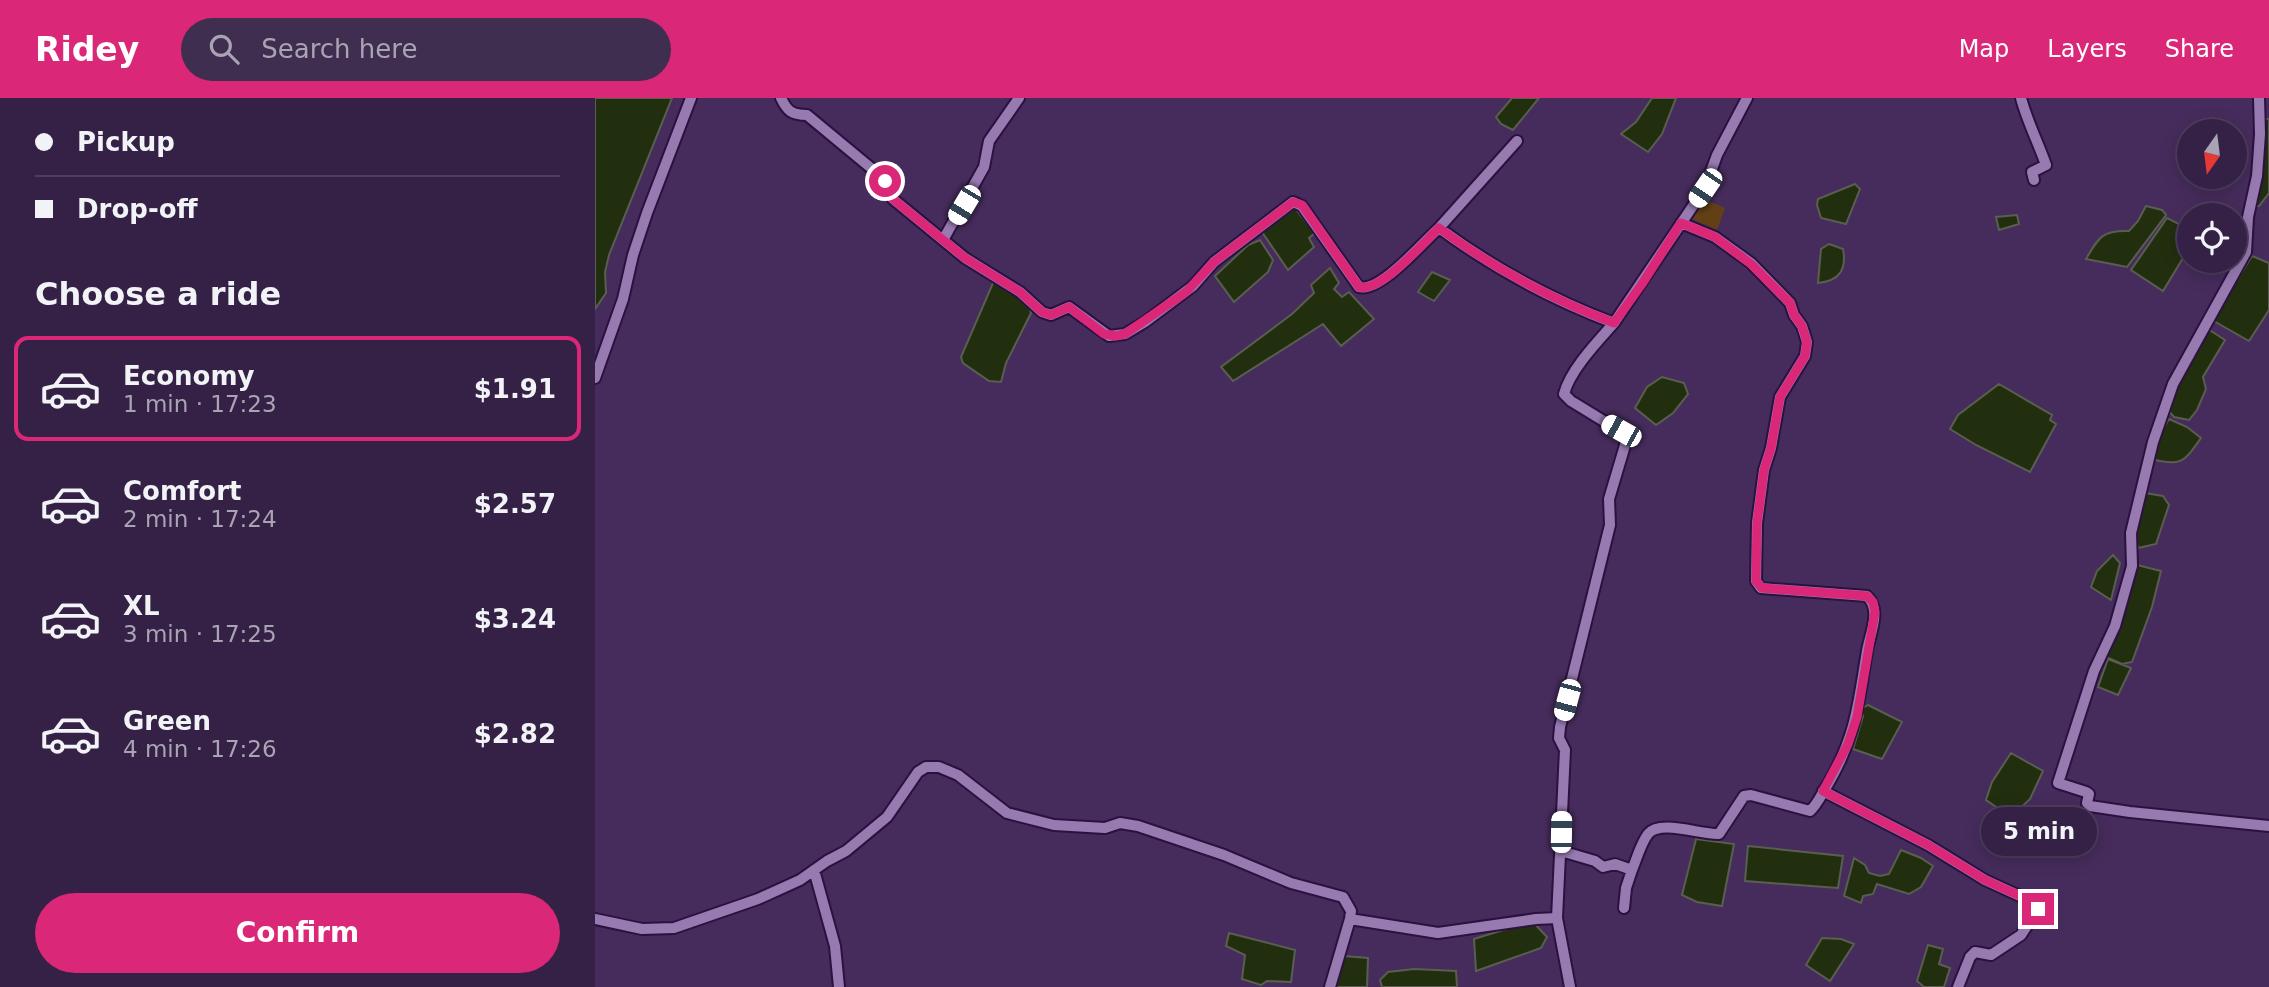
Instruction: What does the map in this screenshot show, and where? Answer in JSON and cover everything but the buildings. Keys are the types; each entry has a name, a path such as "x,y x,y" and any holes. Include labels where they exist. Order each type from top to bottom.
{"street":[{"path":"595,378 623,299 636,244 691,98"},
{"path":"781,98 787,110 807,115 877,173 885,181 893,199 965,258 1020,292 1042,312 1051,315 1069,307 1104,334 1116,336 1134,330 1186,292 1214,262 1293,202 1302,205 1359,287 1365,289 1373,286 1439,228 1517,141"},
{"path":"943,240 983,167 989,141 1019,98"},
{"path":"1570,987 1557,918 1565,750 1559,738 1560,727 1610,525 1609,499 1626,443 1621,431 1564,394 1566,386 1591,349 1642,284 1705,188 1717,155 1747,98"},
{"path":"2021,98 2027,121 2034,130 2046,165 2032,172 2033,180"},
{"path":"2259,98 2257,176 2248,217 2246,252 2173,384 2153,442 2131,533 2132,566 2115,626 2094,671 2058,783 2089,794 2087,803 2090,806 2269,826"},
{"path":"1624,908 1626,888 1632,870 1646,837 1652,830 1664,828 1719,834 1744,796 1751,795 1810,811 1848,744 1857,717 1875,612 1873,602 1867,596 1758,586 1757,523 1764,470 1771,448 1780,397 1805,356 1807,342 1790,303 1751,264 1715,237 1681,223"},
{"path":"1439,228 1461,245 1506,271 1590,314 1614,323"},
{"path":"595,919 642,929 674,928 758,899 800,880 870,834 887,817 922,768 939,766 958,775 1007,813 1054,825 1105,828 1120,823 1139,826 1291,883 1343,897 1352,911 1330,987"},
{"path":"1823,791 1928,845 1985,880 2035,903 2038,909 2021,935 1991,955 1975,952 1970,957 1958,987"},
{"path":"1561,851 1595,861 1604,867 1615,864 1632,870"},
{"path":"814,870 835,946 839,987"},
{"path":"1350,919 1438,933 1557,918"}],"shaded area":[{"path":"595,98 672,98 609,255 605,272 606,293 595,309"},
{"path":"1512,98 1539,98 1513,130 1501,124 1496,117"},
{"path":"1652,98 1676,98 1662,134 1648,152 1621,134 1636,122"},
{"path":"2269,119 2269,193 2259,206 2251,207 2262,122"},
{"path":"1855,184 1860,189 1846,224 1821,218 1818,199"},
{"path":"1704,199 1725,208 1717,230 1689,218"},
{"path":"2146,206 2162,210 2166,215 2127,267 2086,259 2102,236 2129,231"},
{"path":"1294,207 1315,233 1309,238 1314,247 1288,270 1262,232"},
{"path":"2017,215 2019,224 1999,230 1996,217"},
{"path":"2167,218 2177,223 2177,268 2163,291 2131,270"},
{"path":"1260,240 1273,260 1268,272 1234,302 1215,276 1248,245"},
{"path":"1829,244 1843,249 1844,263 1836,277 1818,283 1821,249"},
{"path":"2252,256 2269,263 2269,310 2249,341 2212,320 2241,273 2247,273 2247,264"},
{"path":"1330,268 1339,283 1334,289 1342,297 1349,292 1374,319 1341,346 1323,324 1233,381 1221,367 1292,314 1314,293 1311,285"},
{"path":"1432,272 1450,280 1434,301 1418,292"},
{"path":"993,283 1003,283 1030,308 1031,313 1006,363 1001,382 989,381 963,363 961,357"},
{"path":"2208,329 2225,340 2203,377 2206,389 2197,410 2189,420 2174,417 2167,409 2178,379"},
{"path":"1662,377 1684,383 1688,394 1673,413 1656,425 1635,408 1647,387"},
{"path":"1999,384 2052,415 2050,420 2056,424 2030,472 1950,429 1958,415"},
{"path":"2169,419 2187,427 2201,438 2186,457 2176,462 2152,459 2154,443"},
{"path":"2145,493 2163,496 2169,505 2156,544 2138,548 2135,535"},
{"path":"2113,555 2120,563 2111,600 2091,587 2097,571"},
{"path":"2137,565 2161,571 2152,607 2132,662 2122,664 2106,657 2118,630"},
{"path":"2108,659 2131,668 2118,695 2098,687"},
{"path":"1868,705 1902,722 1882,759 1853,749 1863,716 1860,709"},
{"path":"2011,753 2043,771 2030,799 2011,817 1986,800 1992,782"},
{"path":"1696,839 1734,844 1722,906 1697,902 1682,895"},
{"path":"1748,846 1843,856 1838,888 1745,881"},
{"path":"1901,850 1933,866 1921,887 1909,894 1877,884 1873,894 1863,896 1861,903 1844,896 1854,858 1865,865 1869,873 1880,876 1889,874"},
{"path":"1532,921 1547,937 1541,948 1476,971 1474,939"},
{"path":"1229,933 1295,950 1291,982 1267,981 1261,985 1242,979 1245,955 1226,946"},
{"path":"1822,938 1841,939 1854,944 1830,981 1806,965"},
{"path":"1928,945 1943,949 1939,964 1950,968 1944,987 1924,987 1917,981"},
{"path":"1343,956 1368,958 1367,987 1335,987"},
{"path":"1414,969 1456,971 1457,987 1382,987 1380,980 1388,972"}],"route":[{"path":"885,181 893,199 965,258 1020,292 1042,312 1051,315 1069,307 1097,330 1109,336 1125,334 1145,322 1193,286 1214,262 1293,202 1302,205 1359,287 1365,289 1384,278 1405,262 1439,228 1461,245 1511,274 1590,314 1614,323 1681,223 1715,237 1738,252 1790,303 1807,342 1805,356 1780,397 1771,448 1764,470 1757,523 1758,586 1867,596 1873,602 1875,612 1857,717 1848,744 1823,791 1928,845 2013,895 2035,903 2038,909"}]}
